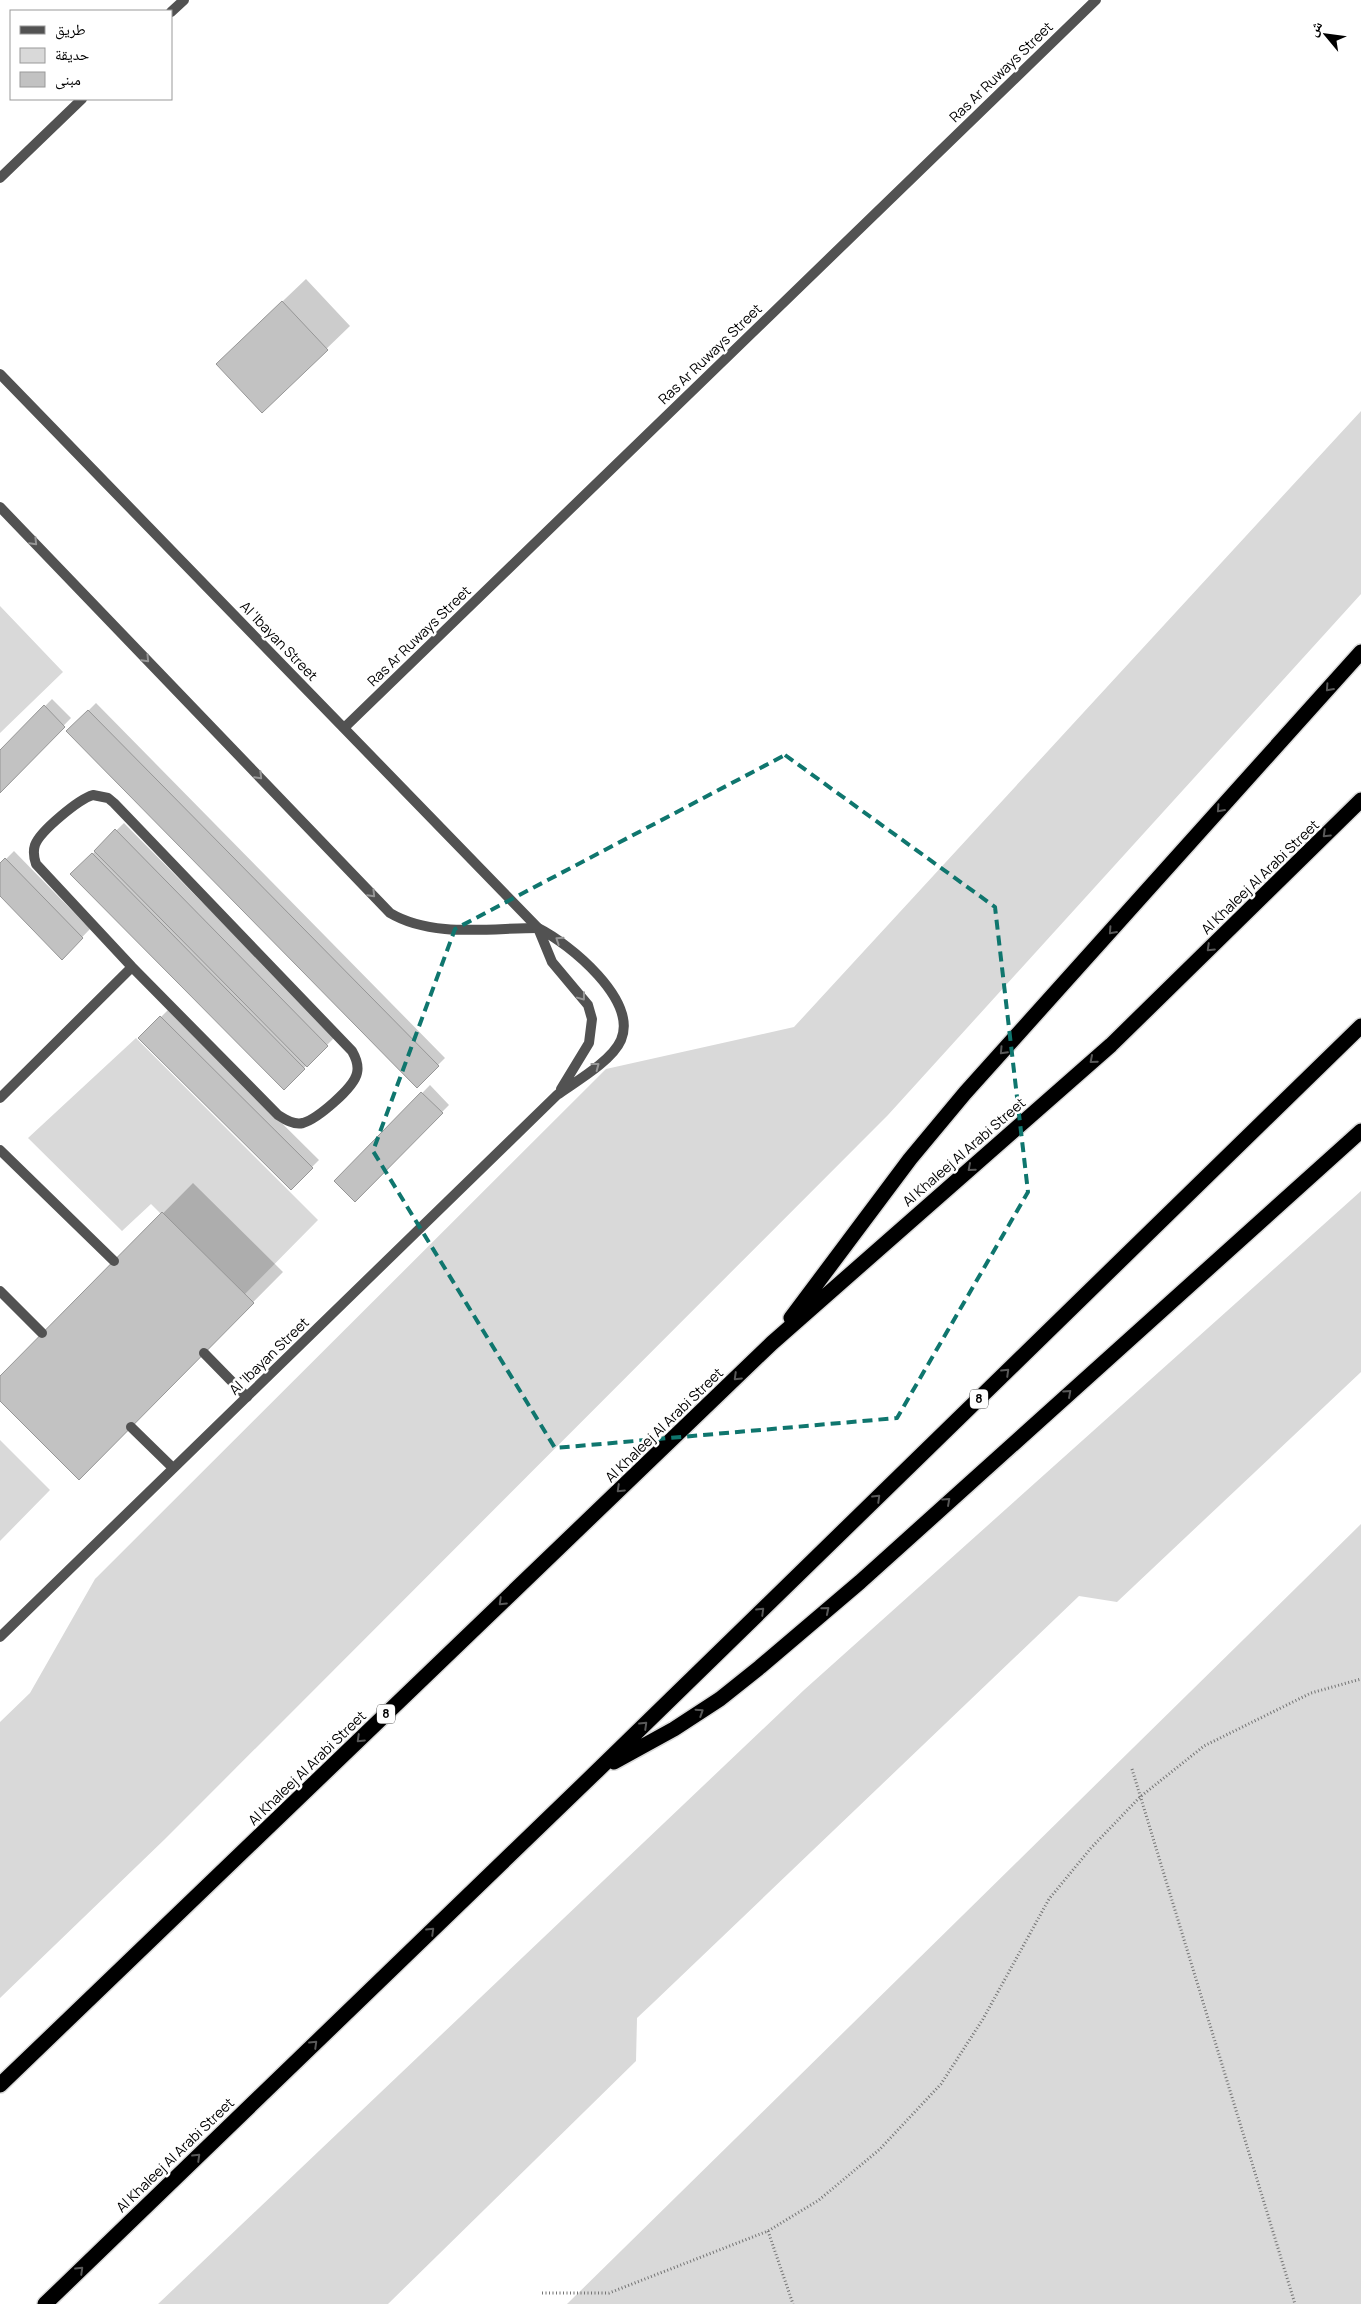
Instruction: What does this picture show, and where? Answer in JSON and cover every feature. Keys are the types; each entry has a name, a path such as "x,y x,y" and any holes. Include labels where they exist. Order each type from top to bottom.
{"highway":[{"path":"772,1343 910,1159 965,1093 1361,652"},
{"name":"Al Khaleej Al Arabi Street","path":"0,2085 772,1343 1111,1045 1361,800"},
{"name":"Al Khaleej Al Arabi Street","path":"45,2304 597,1771 1361,1026"},
{"path":"597,1771 674,1729 720,1699 760,1667 860,1582 1361,1132"}],"street":[{"path":"172,11 184,0"},
{"name":"Ras Ar Ruways Street","path":"344,728 1096,0"},
{"path":"0,178 81,100"},
{"name":"Al 'Ibayan Street","path":"0,1637 557,1095 615,1051 624,1030 624,1019 616,998 578,954 556,937 538,928 1,376"},
{"path":"0,507 390,913 403,920 431,928 538,928"},
{"path":"93,795 108,798 114,802 352,1051 357,1062 357,1074 352,1084 314,1118 302,1123 289,1122 278,1116 132,967 41,870 34,857 36,844 40,838 78,802 93,795"},
{"name":"Al 'Ibayan Street","path":"538,928 552,962 588,1005 592,1019 589,1043 557,1095"},
{"path":"0,1098 132,967"},
{"path":"0,1150 114,1261"},
{"path":"0,1291 42,1333"},
{"path":"204,1353 247,1397"},
{"path":"131,1427 173,1468"}],"path":[{"path":"542,2293 609,2293 768,2231 819,2200 880,2149 941,2084 983,2019 1049,1899 1092,1848 1140,1798 1204,1746 1311,1693 1361,1679"},
{"path":"1132,1769 1294,2304"},
{"path":"768,2231 793,2304"}],"highlighted area":[{"path":"785,755 995,907 1028,1192 897,1418 555,1448 373,1151 455,929"}],"green space":[{"path":"1361,411 1361,594 888,1115 165,1839 0,1998 0,1722 30,1693 95,1579 606,1069 794,1027"},
{"path":"0,606 63,672 0,733"},
{"path":"136,1038 318,1220 243,1296 151,1204 122,1231 28,1138"},
{"path":"1361,1191 1361,1372 1117,1602 1079,1596 637,2018 636,2061 388,2304 158,2304 804,1690"},
{"path":"0,1440 50,1490 0,1541"},
{"path":"1361,1524 1361,2304 567,2304"}],"building":[{"path":"282,301 328,350 262,413 216,364"},
{"path":"44,705 65,727 0,793 0,750"},
{"path":"88,710 439,1066 417,1088 66,731"},
{"path":"115,829 328,1046 307,1067 94,851"},
{"path":"92,853 305,1069 284,1090 70,874"},
{"path":"5,858 83,938 62,960 0,896 0,863"},
{"path":"160,1016 313,1168 291,1190 138,1038"},
{"path":"421,1092 443,1113 355,1202 334,1181"},
{"path":"162,1212 254,1303 79,1480 0,1401 0,1376"}]}
